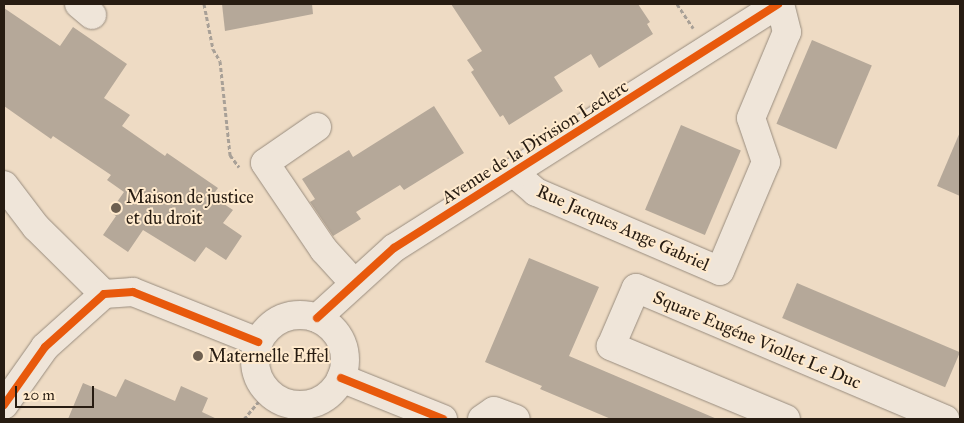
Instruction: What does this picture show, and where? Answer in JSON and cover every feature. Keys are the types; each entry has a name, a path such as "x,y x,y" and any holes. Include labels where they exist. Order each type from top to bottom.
{"street":[{"name":"Avenue de la Division Leclerc","path":"317,318 394,248 779,4"},
{"name":"Rue Jacques Ange Gabriel","path":"514,173 536,192 720,271 766,162 751,118 787,32 779,4"},
{"path":"317,127 265,163 324,250 354,283"},
{"path":"4,185 36,227 104,294"},
{"name":"Square Eugéne Viollet Le Duc","path":"786,419 611,346 636,288 938,418"},
{"path":"4,405 45,346 104,294 133,292 258,342"},
{"path":"304,315 317,318 339,336 344,350 345,364 342,378 333,391 321,400 289,412 267,392 260,382 255,369 254,356 258,342 265,330 276,321 289,316 304,315"},
{"path":"342,378 443,419"},
{"path":"482,419 494,411 516,419"}],"path":[{"path":"244,419 267,392"}],"building":[{"path":"222,4 312,4 313,14 225,31"},
{"path":"451,4 638,4 650,22 647,24 653,34 599,68 591,54 554,77 563,91 509,125 503,115 500,117 471,72 474,70 467,60 482,51"},
{"path":"4,8 60,46 73,27 127,64 104,98 130,115 122,126 165,156 167,153 218,188 212,196 233,210 223,223 242,236 226,260 206,247 195,262 143,230 128,252 103,235 116,216 110,212 124,192 107,180 111,175 53,136 51,139 4,106"},
{"path":"812,40 872,65 836,149 776,124"},
{"path":"434,106 464,153 404,190 400,185 356,212 361,219 333,236 310,202 315,199 302,179 349,150 353,157"},
{"path":"681,125 741,150 705,235 645,210"},
{"path":"960,132 960,196 937,186"},
{"path":"529,258 599,287 569,356 717,419 611,419 540,389 542,386 485,362"},
{"path":"797,283 960,352 945,387 782,318"},
{"path":"125,379 175,401 181,386 208,398 202,412 217,419 68,419 83,383 116,397"}],"cycle path":[{"path":"317,318 394,248 778,4"},
{"path":"4,405 45,347 104,294 133,292 258,342"},
{"path":"341,378 443,419"}],"place":[{"name":"Maison de justice et du droit","path":"116,208"},
{"name":"Maternelle Effel","path":"198,356"}]}
